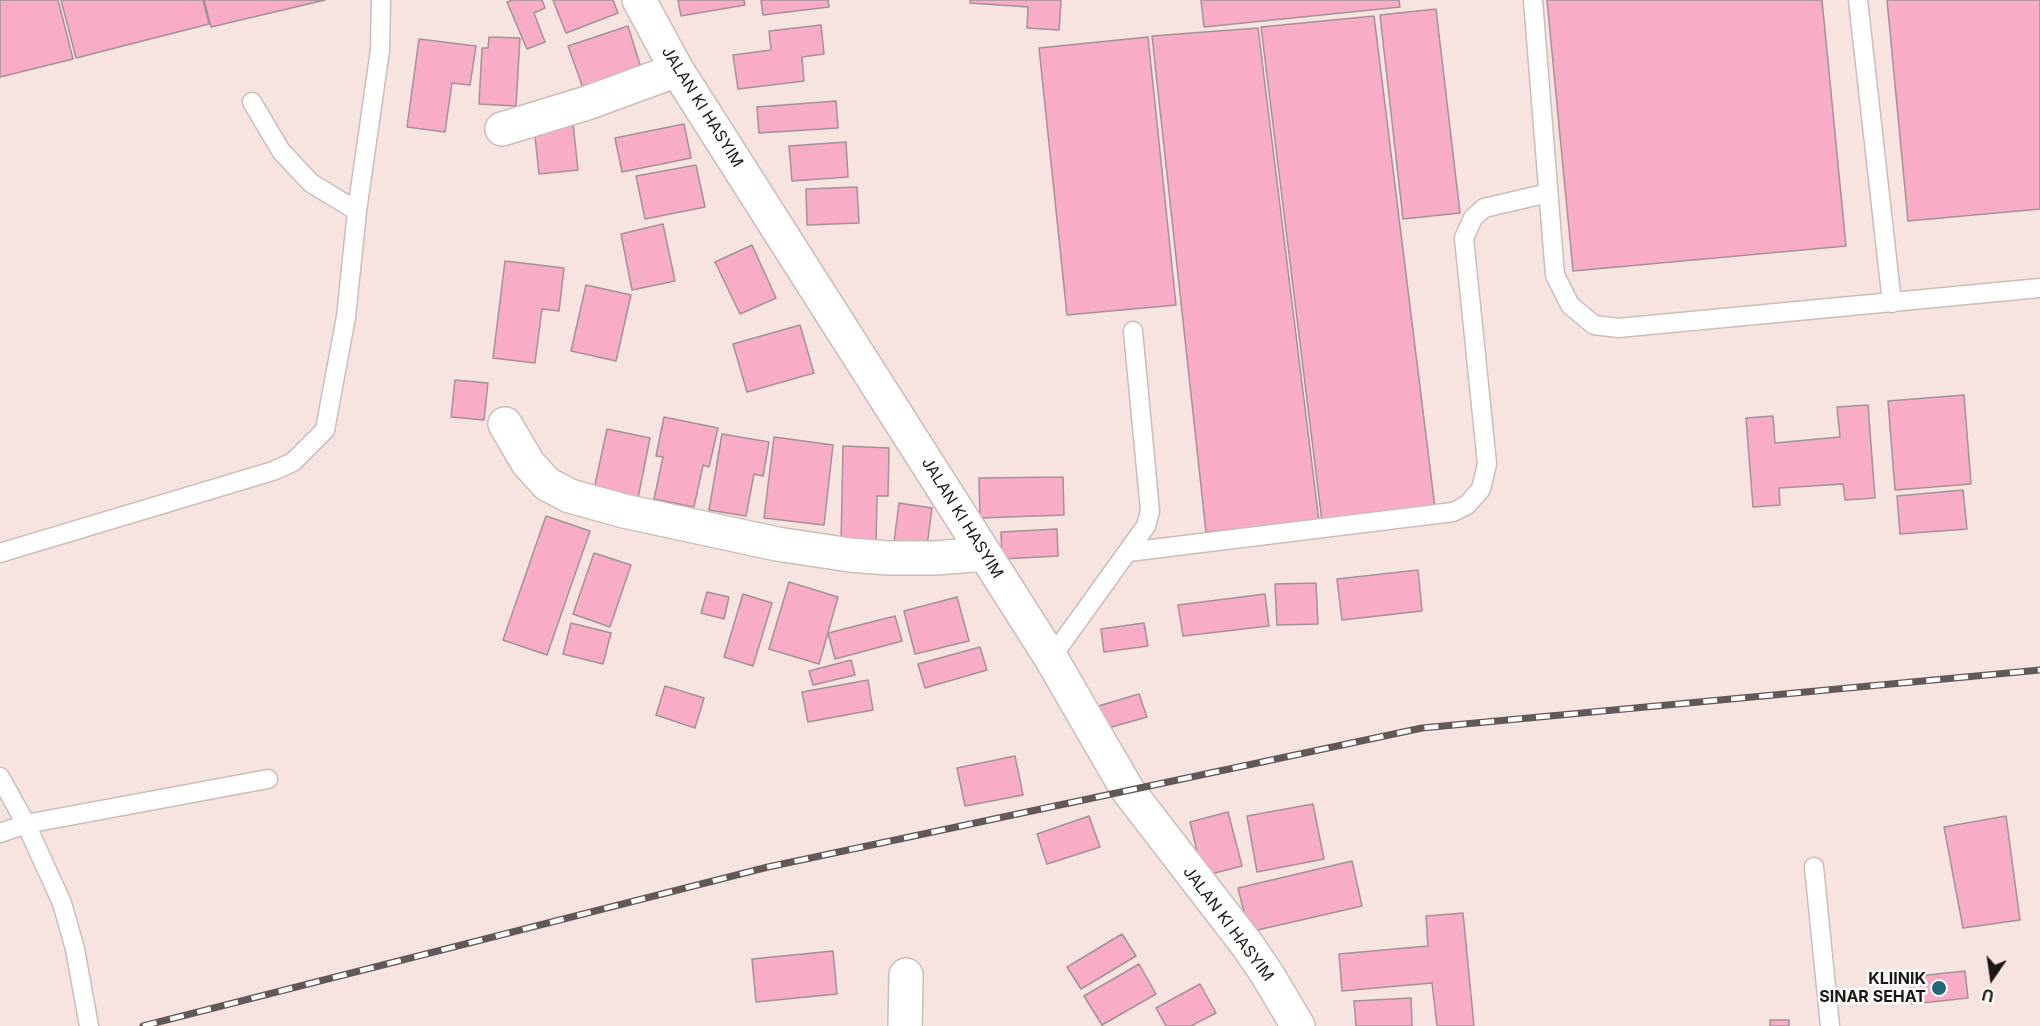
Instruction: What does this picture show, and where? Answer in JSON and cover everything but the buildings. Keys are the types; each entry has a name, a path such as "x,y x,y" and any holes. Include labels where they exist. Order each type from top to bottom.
{"street":[{"name":"JALAN KI HASYIM","path":"639,0 677,70 1051,658 1127,789 1268,974 1298,1026"},
{"path":"501,129 587,103 677,70"},
{"path":"505,424 528,463 546,484 570,496 624,511 777,544 850,555 924,558 984,554"},
{"path":"905,1026 906,975"}],"lane":[{"path":"0,554 273,471 293,462 325,430 346,317 357,211 380,51 381,0"},
{"path":"1533,0 1555,275 1570,305 1593,325 1618,328 2040,288"},
{"path":"1858,0 1892,303"},
{"path":"252,102 281,151 311,183 357,211"},
{"path":"1128,552 1453,512 1467,505 1481,489 1487,464 1464,238 1473,218 1484,208 1548,193"},
{"path":"1051,658 1146,526 1150,511 1133,331"},
{"path":"0,777 26,824 62,903 75,950 89,1026"},
{"path":"0,833 26,824 268,779"},
{"path":"1814,867 1830,1026"}],"railway":[{"path":"143,1026 768,867 1422,728 2040,670"}],"place":[{"name":"KLIINIK SINAR SEHAT","path":"1939,988"}]}
